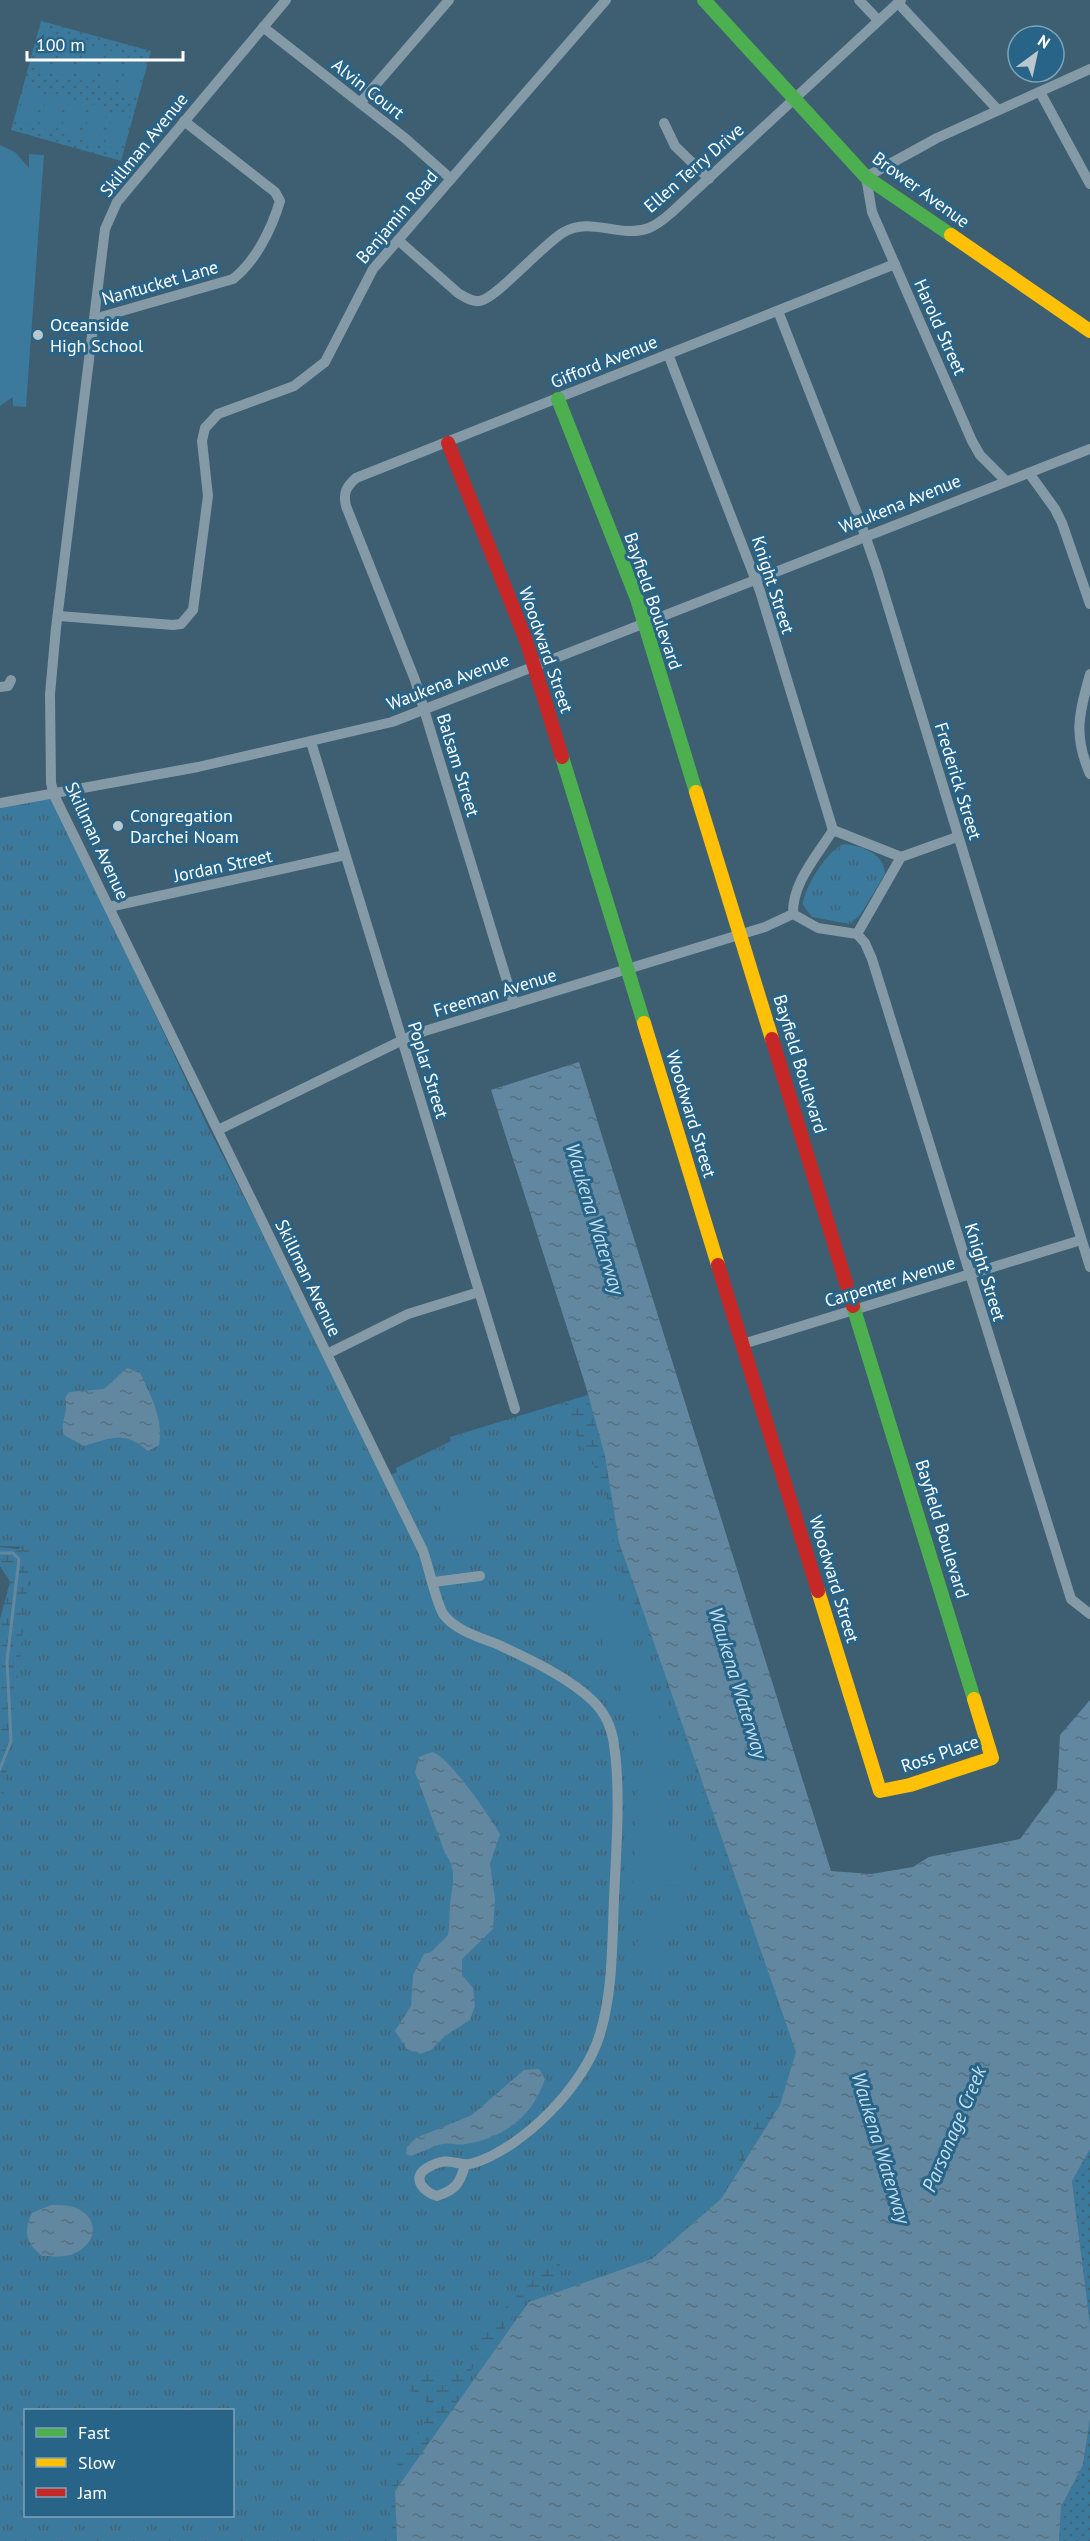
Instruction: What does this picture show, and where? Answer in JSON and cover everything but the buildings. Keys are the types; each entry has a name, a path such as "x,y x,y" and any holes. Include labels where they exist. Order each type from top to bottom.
{"street":[{"name":"Skillman Avenue","path":"286,0 111,211 105,229 50,694 51,783 54,795 423,1551 443,1614 451,1622 546,1669 591,1699 608,1721 614,1745 617,1827 612,1951 608,1996 600,2036 590,2061 571,2087 526,2134 494,2155 465,2165"},
{"path":"360,104 449,0"},
{"name":"Benjamin Road","path":"59,615 173,625 189,617 193,610 208,496 202,441 205,428 218,414 284,391 311,375 333,351 365,282 398,240 606,0"},
{"name":"Brower Avenue","path":"704,0 866,177 1090,331"},
{"path":"859,0 878,20"},
{"path":"900,2 998,110"},
{"name":"Ellen Terry Drive","path":"398,240 458,293 468,300 478,302 493,293 565,231 589,225 633,231 647,229 672,213 900,2"},
{"name":"Alvin Court","path":"263,27 451,179"},
{"path":"866,177 937,138 1090,69"},
{"path":"1040,92 1090,184"},
{"name":"Nantucket Lane","path":"94,319 233,279 245,270 276,215 280,201 275,192 184,122"},
{"path":"664,123 675,146 709,179"},
{"name":"Harold Street","path":"866,177 872,212 972,441 980,455 1005,480"},
{"name":"Gifford Avenue","path":"345,506 344,495 347,486 356,478 895,264"},
{"name":"Frederick Street","path":"778,311 865,536 1090,1267"},
{"name":"Knight Street","path":"668,354 754,580 833,830"},
{"name":"Bayfield Boulevard","path":"558,399 637,598 742,934 988,1747"},
{"name":"Woodward Street","path":"448,442 528,643 880,1791 892,1788"},
{"name":"Waukena Avenue","path":"0,803 198,767 392,722 1005,480 1090,449"},
{"path":"1029,473 1055,509 1062,523 1090,604"},
{"name":"Balsam Street","path":"345,506 415,680 514,1004"},
{"path":"1090,674 1077,725 1090,774"},
{"path":"0,687 8,686 11,680"},
{"name":"Poplar Street","path":"311,741 515,1409"},
{"path":"901,857 833,830 798,886 793,898 793,914 818,928 857,934 901,857 957,837"},
{"name":"Jordan Street","path":"109,907 345,855"},
{"name":"Freeman Avenue","path":"218,1130 415,1034 742,934 793,914"},
{"name":"Knight Street","path":"857,934 865,943 872,959 1071,1599 1090,1614"},
{"name":"Carpenter Avenue","path":"743,1344 1081,1240"},
{"path":"327,1354 408,1314 479,1292"},
{"path":"434,1582 480,1576"},
{"name":"Ross Place","path":"892,1788 992,1758 988,1747"}],"green space":[{"path":"41,21 151,51 121,161 11,130"},
{"path":"42,31 58,36 48,71 32,67"},
{"path":"64,37 80,42 70,78 54,73"},
{"path":"85,44 102,48 92,83 76,79"},
{"path":"107,50 123,54 114,90 98,85"},
{"path":"129,56 146,60 136,96 119,91"},
{"path":"26,86 43,90 33,126 17,121"},
{"path":"48,92 65,97 55,132 38,128"},
{"path":"70,98 86,103 77,138 60,133"},
{"path":"92,104 108,109 98,144 82,140"},
{"path":"114,110 130,115 121,150 104,146"},
{"path":"0,145 15,152 29,168 29,154 44,155 26,407 13,406 13,397 0,406"},
{"path":"53,797 207,1125 387,1477 397,1472 396,1468 451,1441 450,1437 588,1395 803,2052 782,2149 395,2490 397,2541 0,2541 0,1745 28,1547 0,1546 0,804"},
{"path":"844,844 871,852 881,861 885,874 860,915 850,924 812,917 803,905 807,890 824,861"},
{"path":"587,1396 605,1456 619,1542 738,1886 735,1886 649,1638 614,1554 605,1486 578,1439 565,1402"},
{"path":"471,1480 487,1513 472,1520 456,1487"},
{"path":"451,1490 466,1523 451,1530 435,1497"},
{"path":"26,1543 31,1546 15,1711 0,1817 0,1619 10,1582 0,1566 0,1547 18,1549"},
{"path":"616,1592 671,1752 648,1761 588,1602"},
{"path":"638,1773 665,1775 665,1829 691,1829 692,1885 633,1886"},
{"path":"656,1901 682,1913 659,1964 633,1952"},
{"path":"779,2086 785,2090 780,2105 721,2199 768,2097"},
{"path":"1090,2149 1090,2324 1072,2180"},
{"path":"573,2252 561,2260 558,2276 528,2296 481,2361 471,2370 470,2385 395,2490 397,2541 394,2541 388,2504 389,2477 434,2407 402,2385 422,2369 451,2372 467,2362 492,2321 549,2264"},
{"path":"1090,2419 1090,2541 1059,2541 1061,2507 1083,2465"}],"water":[{"path":"579,1062 831,1871 871,1874 913,1867 929,1857 1020,1839 1057,1789 1060,1735 1090,1700 1090,2149 1072,2181 1090,2324 1090,2419 1083,2465 1061,2507 1059,2541 397,2541 395,2491 529,2302 652,2259 721,2199 780,2105 796,2052 619,1542 605,1456 586,1387 491,1090"},
{"path":"127,1368 140,1373 152,1399 160,1426 159,1445 148,1451 131,1440 117,1438 84,1446 64,1435 65,1398 69,1392 104,1389"},
{"path":"432,1752 458,1775 500,1834 490,1864 495,1899 493,1929 462,1959 462,1975 473,1988 475,2006 470,2020 445,2036 431,2050 420,2054 407,2049 395,2031 411,2006 413,1975 424,1954 431,1952 448,1935 453,1878 452,1866 415,1772 419,1757"},
{"path":"539,2069 545,2079 540,2092 525,2114 505,2131 480,2141 442,2144 411,2156 406,2154 407,2147 416,2138 472,2115 524,2070"},
{"path":"51,2205 70,2206 86,2215 91,2221 93,2228 89,2242 71,2255 42,2256 29,2242 27,2232 32,2213"}],"waterway":[{"path":"0,1553 13,1553 19,1559 7,1661 11,1741 0,1769"}],"traffic: fast":[{"path":"704,0 866,177 951,235"},
{"path":"558,399 637,599 696,792"},
{"path":"562,757 644,1023"},
{"path":"853,1306 974,1699"}],"traffic: slow":[{"path":"951,235 1090,331"},
{"path":"696,792 772,1039"},
{"path":"644,1023 718,1265"},
{"path":"818,1591 880,1791 910,1785 992,1758 974,1699"}],"traffic: jam":[{"path":"448,443 527,643 562,757"},
{"path":"772,1039 853,1306"},
{"path":"718,1265 818,1591"}],"place":[{"name":"Oceanside High School","path":"38,335"},
{"name":"Congregation Darchei Noam","path":"118,826"}],"water label":[{"name":"Waukena Waterway","path":"595,1219"},
{"name":"Waukena Waterway","path":"738,1683"},
{"name":"Parsonage Creek","path":"954,2129"},
{"name":"Waukena Waterway","path":"881,2148"}]}
